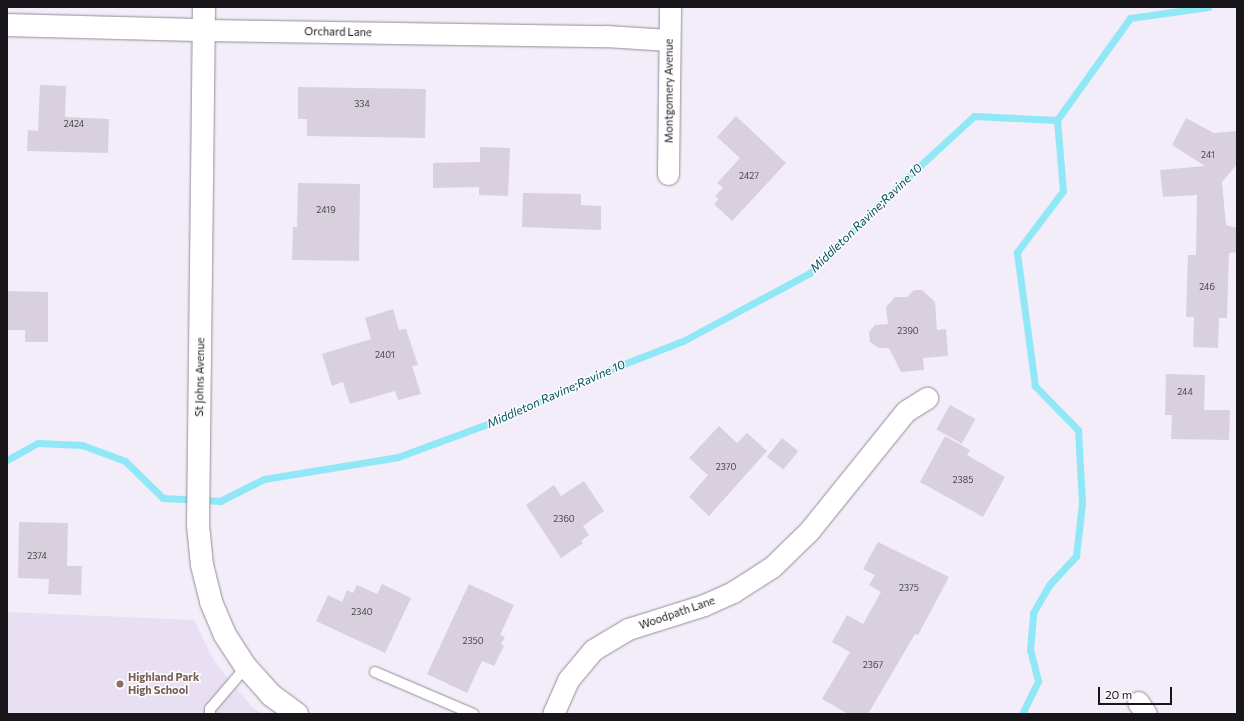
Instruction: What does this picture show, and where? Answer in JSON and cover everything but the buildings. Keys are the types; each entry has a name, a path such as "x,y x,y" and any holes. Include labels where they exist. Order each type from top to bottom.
{"street":[{"name":"St Johns Avenue","path":"204,7 198,525 202,565 211,602 225,635 246,667 271,695 297,714"},
{"name":"Montgomery Avenue","path":"668,174 670,7"},
{"name":"Orchard Lane","path":"7,25 204,30 606,36 669,40"},
{"name":"Woodpath Lane","path":"553,714 568,680 593,650 628,629 704,605 726,595 772,567 809,531 906,411 927,398"}],"lane":[{"path":"210,714 210,709 246,667"},
{"path":"374,672 473,714"}],"shaded area":[{"name":"Highland Park High School","path":"7,612 194,620 214,661 252,707 263,714 7,714"}],"waterway":[{"name":"Middleton Ravine;Ravine 10","path":"1022,714 1038,681 1030,650 1033,613 1049,585 1076,556 1082,503 1078,430 1035,386 1017,252 1063,191 1057,120 1130,18 1208,7"},
{"name":"Middleton Ravine;Ravine 10","path":"7,460 38,443 82,445 125,461 163,498 220,501 264,479 398,457 496,421 611,369 683,341 810,273 900,184 974,116 1057,120"}],"place":[{"name":"Highland Park High School","path":"120,684"}]}
